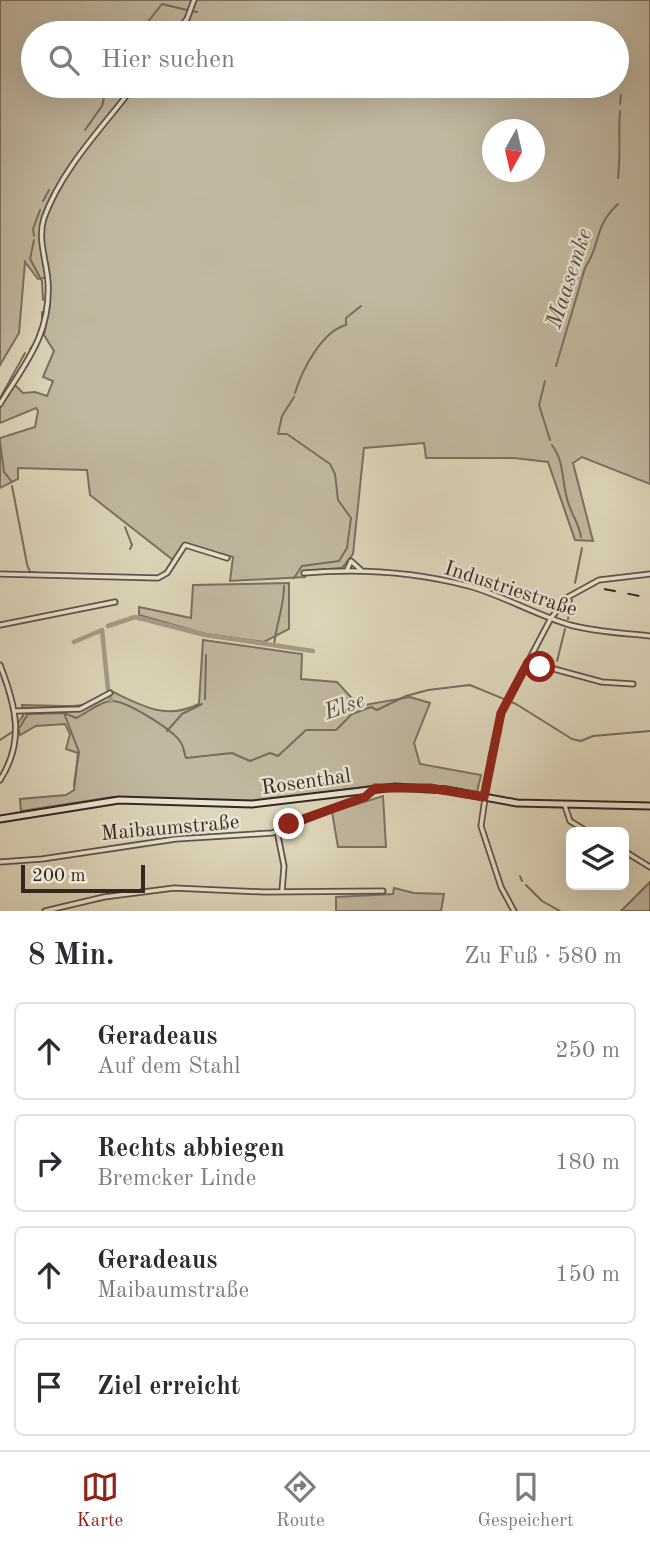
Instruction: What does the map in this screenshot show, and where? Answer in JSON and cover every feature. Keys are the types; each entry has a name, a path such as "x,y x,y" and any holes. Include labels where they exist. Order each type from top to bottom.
{"main road":[{"name":"Rosenthal","path":"0,819 119,800 241,804 375,788 430,788 517,803 650,806"}],"street":[{"path":"185,21 194,0"},
{"path":"0,404 45,327 48,281 42,239 44,218 66,175 125,98"},
{"path":"0,575 158,578 167,573 185,545 226,558"},
{"name":"Industriestraße","path":"347,570 351,561 362,571"},
{"name":"Industriestraße","path":"304,573 347,570 409,574 471,587 551,618 604,632 650,636"},
{"path":"514,911 501,887 483,836 484,797 495,737 505,704 551,618 568,597 589,583 650,574"},
{"path":"0,625 115,602"},
{"path":"528,662 602,682 633,684"},
{"path":"0,665 16,711 12,757 0,780"},
{"path":"16,711 80,709 110,693"},
{"name":"Maibaumstraße","path":"0,862 42,859 176,839 277,831 365,797 375,788"},
{"path":"565,806 570,821 580,827"},
{"path":"277,831 284,866 282,891"},
{"path":"629,854 650,867"},
{"path":"45,911 104,897 174,888 383,891"}],"shaded area":[{"path":"0,0 650,0 650,484 582,457 573,463 593,541 575,540 548,462 514,458 426,458 424,443 364,448 353,554 342,568 306,571 305,577 230,581 233,557 183,544 173,560 90,495 87,470 18,468 18,479 0,488 0,438 35,427 38,411 36,408 0,423 0,408 14,384 23,393 35,392 47,396 53,381 43,377 54,351 44,335 50,306 50,277 38,279 25,262 19,333 0,365"},
{"path":"289,583 289,629 264,642 206,634 139,615 139,607 191,618 193,585"},
{"path":"203,640 302,654 301,679 337,682 359,706 410,697 430,703 414,743 420,764 481,775 477,792 443,786 372,786 253,802 113,797 21,811 20,799 66,795 74,790 78,753 66,749 70,734 65,724 36,726 20,735 17,724 23,716 22,705 82,705 113,692 156,710 187,709 199,704"},
{"path":"383,796 386,847 338,847 332,812"},
{"path":"650,882 650,911 621,911"},
{"path":"394,888 414,893 444,894 441,911 336,911 336,897 393,894"}],"waterway":[{"path":"149,21 162,4 187,10"},
{"path":"192,11 197,12"},
{"path":"85,130 102,106 104,98"},
{"path":"620,104 621,98"},
{"path":"618,178 620,111"},
{"path":"43,201 49,190"},
{"name":"Maasemke","path":"556,366 585,268 605,220 618,204"},
{"path":"34,236 33,229 40,210"},
{"path":"34,240 30,259 42,281 43,300"},
{"path":"295,393 308,363 321,343 346,325 346,318 361,306"},
{"path":"42,312 42,324"},
{"path":"30,349 35,343"},
{"path":"0,398 25,353"},
{"name":"Maasemke","path":"545,381 539,405 550,440"},
{"path":"294,397 282,416 278,434 287,434 330,464 335,474 338,500 351,518 347,548 339,561 302,566 294,578"},
{"path":"0,442 4,472 12,482"},
{"name":"Maasemke","path":"552,445 559,460 567,497 581,537"},
{"path":"12,486 27,564 30,572 39,573"},
{"path":"125,527 132,545 130,549"},
{"name":"Maasemke","path":"575,583 582,548"},
{"path":"274,646 284,586"},
{"name":"Maasemke","path":"568,619 572,600"},
{"path":"108,626 135,617 205,635 313,651"},
{"name":"Maasemke","path":"557,661 565,629"},
{"path":"74,642 102,630 108,689"},
{"path":"205,699 206,655"},
{"name":"Else","path":"0,740 20,727 28,714 64,713 76,718 111,701 127,705 170,731 183,746 186,758 232,753 250,761 270,753 278,756 306,730 336,730 352,714 371,707 377,710 406,696 428,690 470,685 516,704 572,739 581,741 593,736 650,731"},
{"name":"Else","path":"110,697 111,701"},
{"path":"167,731 182,714 202,704"},
{"path":"64,713 79,752 74,785"},
{"path":"520,876 522,881"},
{"path":"526,885 542,901 560,911"}],"railway":[{"path":"604,589 650,598"}],"route":[{"path":"289,824 365,797 372,794 375,788 430,788 484,797 501,713 528,662 540,667"}]}
